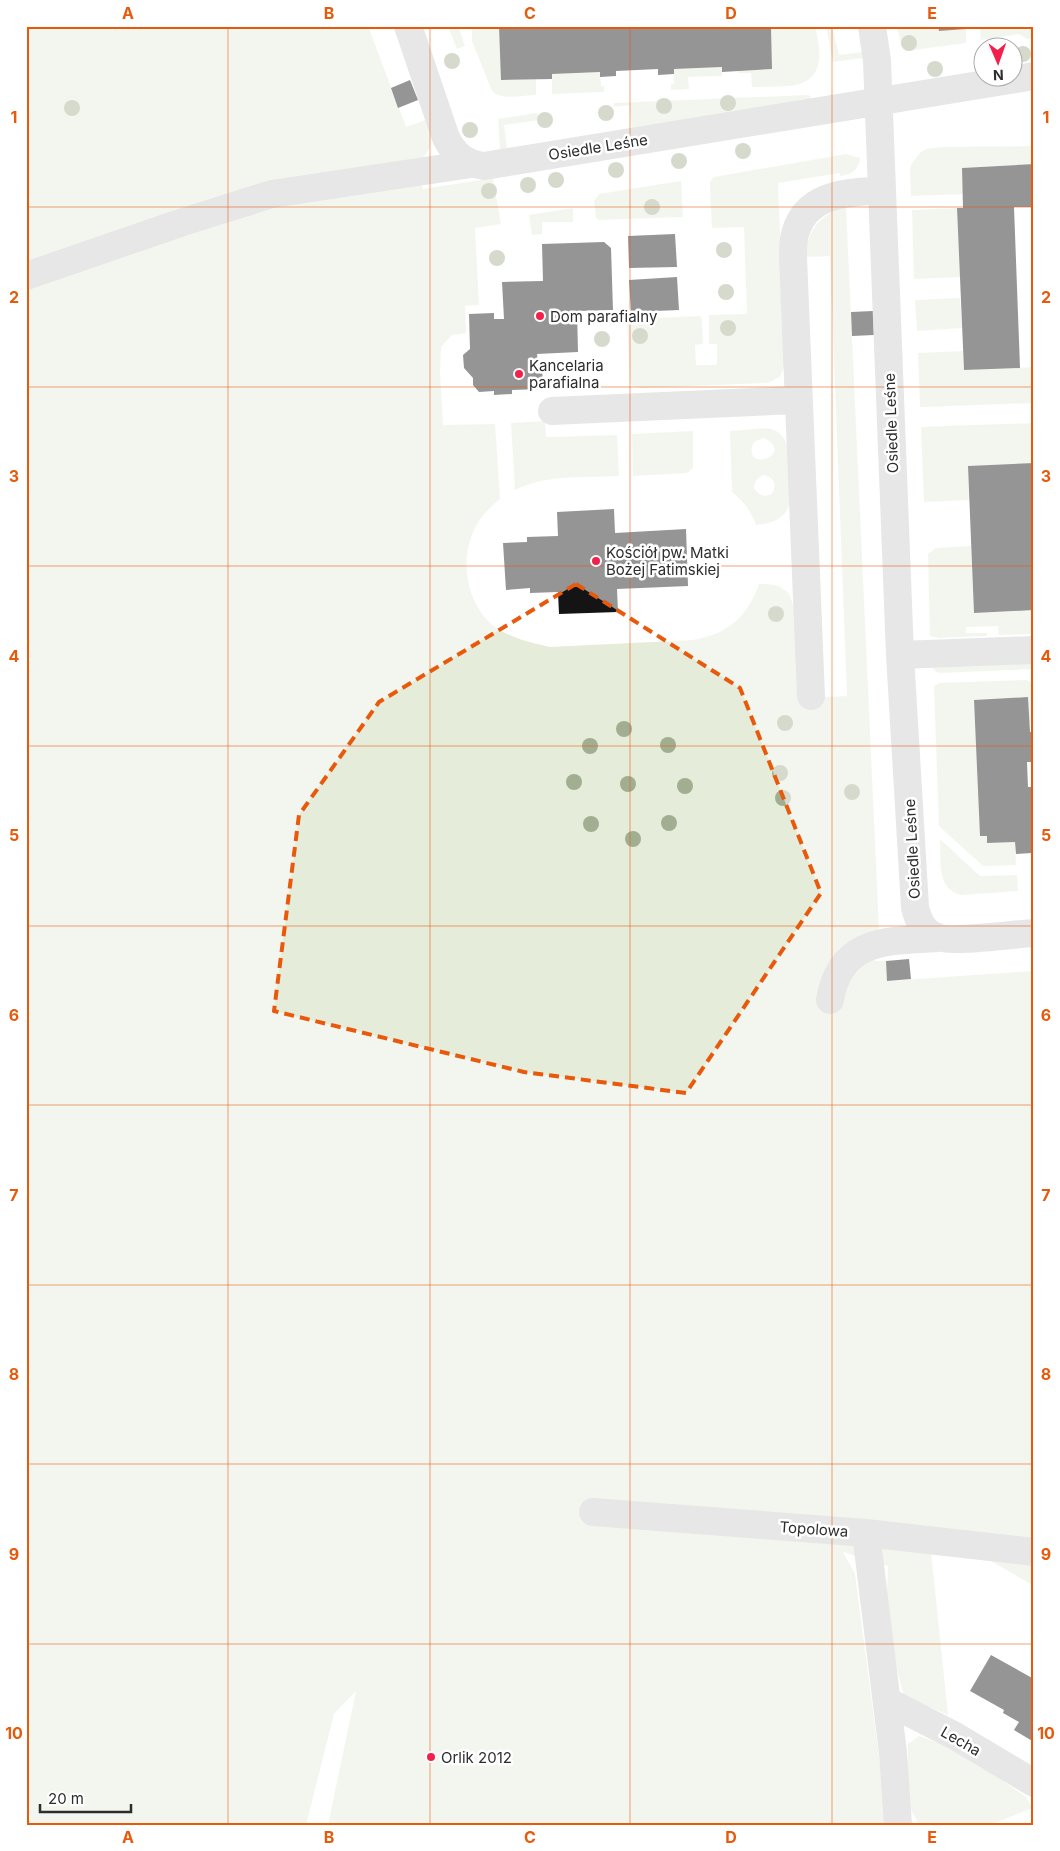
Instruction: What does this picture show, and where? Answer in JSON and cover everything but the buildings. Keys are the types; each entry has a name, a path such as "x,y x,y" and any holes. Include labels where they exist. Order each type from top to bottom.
{"street":[{"path":"408,26 446,138 452,150 461,159 471,164"},
{"name":"Osiedle Leśne","path":"872,26 878,101 900,655 915,907 918,920 925,930 937,938"},
{"name":"Osiedle Leśne","path":"26,276 183,222 272,194 471,164 484,166 1034,76"},
{"path":"811,696 792,257 795,233 806,211 824,199 841,194 881,190"},
{"path":"552,411 798,400"},
{"path":"900,655 1034,650"},
{"path":"830,1000 839,971 854,954 877,943 937,938 957,939 1034,932"},
{"name":"Topolowa","path":"593,1512 866,1533 1034,1552"},
{"path":"866,1533 893,1753 898,1825"},
{"name":"Lecha","path":"887,1701 955,1736 1034,1783"}],"highlighted area":[{"path":"576,584 740,688 821,893 686,1093 524,1072 274,1011 299,815 379,702"}],"green space":[{"path":"26,26 368,26 406,127 428,119 431,143 427,153 417,162 423,189 493,178 501,224 475,228 479,305 465,306 466,333 452,335 441,347 440,372 443,425 495,424 500,499 486,512 477,524 470,540 467,554 468,581 477,606 495,627 521,640 536,644 550,647 693,640 716,634 726,629 742,615 759,584 775,585 788,593 792,600 796,627 799,698 847,696 830,256 805,257 806,247 817,224 837,209 846,206 879,930 873,934 875,961 886,961 888,981 1034,971 1034,1586 977,1553 931,1552 948,1715 904,1696 893,1655 887,1593 888,1566 843,1552 855,1574 888,1825 328,1825 356,1691 334,1714 306,1825 26,1825"},
{"path":"448,26 458,26 465,46 457,49"},
{"path":"472,26 499,26 536,78 536,95 507,97 492,91 472,41"},
{"path":"771,26 815,26 819,60 814,75 808,80 789,86 752,87 751,73 738,73 738,70 772,69"},
{"path":"826,26 832,26 839,55 862,52 862,58 833,62"},
{"path":"897,26 938,26 939,31 966,29 966,43 906,51 901,45"},
{"path":"980,26 1033,26 1033,38 1027,39 1019,34 981,38"},
{"path":"722,67 722,76 688,77 689,89 671,90 671,84 674,84 674,69"},
{"path":"600,72 601,86 604,86 604,92 552,94 552,74"},
{"path":"808,95 811,99 632,128 629,105 614,107 614,103"},
{"path":"536,113 539,120 504,125 507,148 500,149 498,119"},
{"path":"1034,146 1034,164 962,168 963,194 911,196 910,169 920,153 926,149"},
{"path":"846,154 860,158 854,171 848,174 840,176 840,173 778,183 785,364 780,377 767,383 643,388 632,386 630,381 627,319 700,316 702,319 703,344 695,345 696,365 717,365 717,344 709,344 709,315 747,314 744,227 712,228 710,182 714,177"},
{"path":"681,181 683,217 599,220 596,218 594,201 599,194"},
{"path":"573,208 573,222 542,222 542,234 532,235 529,215"},
{"path":"957,208 960,277 914,279 912,210"},
{"path":"960,298 962,328 917,331 915,300"},
{"path":"963,351 964,370 1034,367 1034,403 920,407 918,353"},
{"path":"545,421 546,437 617,435 619,476 553,479 540,481 515,490 511,423"},
{"path":"1034,423 1034,463 968,466 969,500 924,502 921,427"},
{"path":"766,428 781,434 785,441 788,449 791,475 791,499 788,508 782,516 771,522 756,525 752,515 732,492 730,431","holes":["764,438 772,444 773,454 762,460 756,459 752,455 753,443","764,475 771,478 774,482 772,494 762,495 754,488 757,480"]},
{"path":"693,431 693,468 687,473 633,476 632,434"},
{"path":"971,546 974,613 1034,610 1034,634 999,635 998,626 966,627 966,633 987,633 987,636 938,638 930,636 928,554 936,548"},
{"path":"1034,657 1034,669 941,673 936,672 932,668"},
{"path":"1026,680 1033,683 1034,723 1029,723 1028,697 974,700 980,836 987,836 987,843 1015,842 1016,865 983,866 939,826 934,688 935,685 940,683"},
{"path":"940,839 980,876 1017,875 1018,891 961,895 953,892 947,887 941,873"},
{"path":"919,1736 941,1744 997,1777 1026,1797 1032,1808 990,1825 919,1824 911,1810 908,1744"}],"place":[{"name":"Dom parafialny","path":"540,316"},
{"name":"Kancelaria parafialna","path":"519,374"},
{"name":"Kościół pw. Matki Bożej Fatimskiej","path":"596,561"},
{"name":"Orlik 2012","path":"431,1757"}]}
